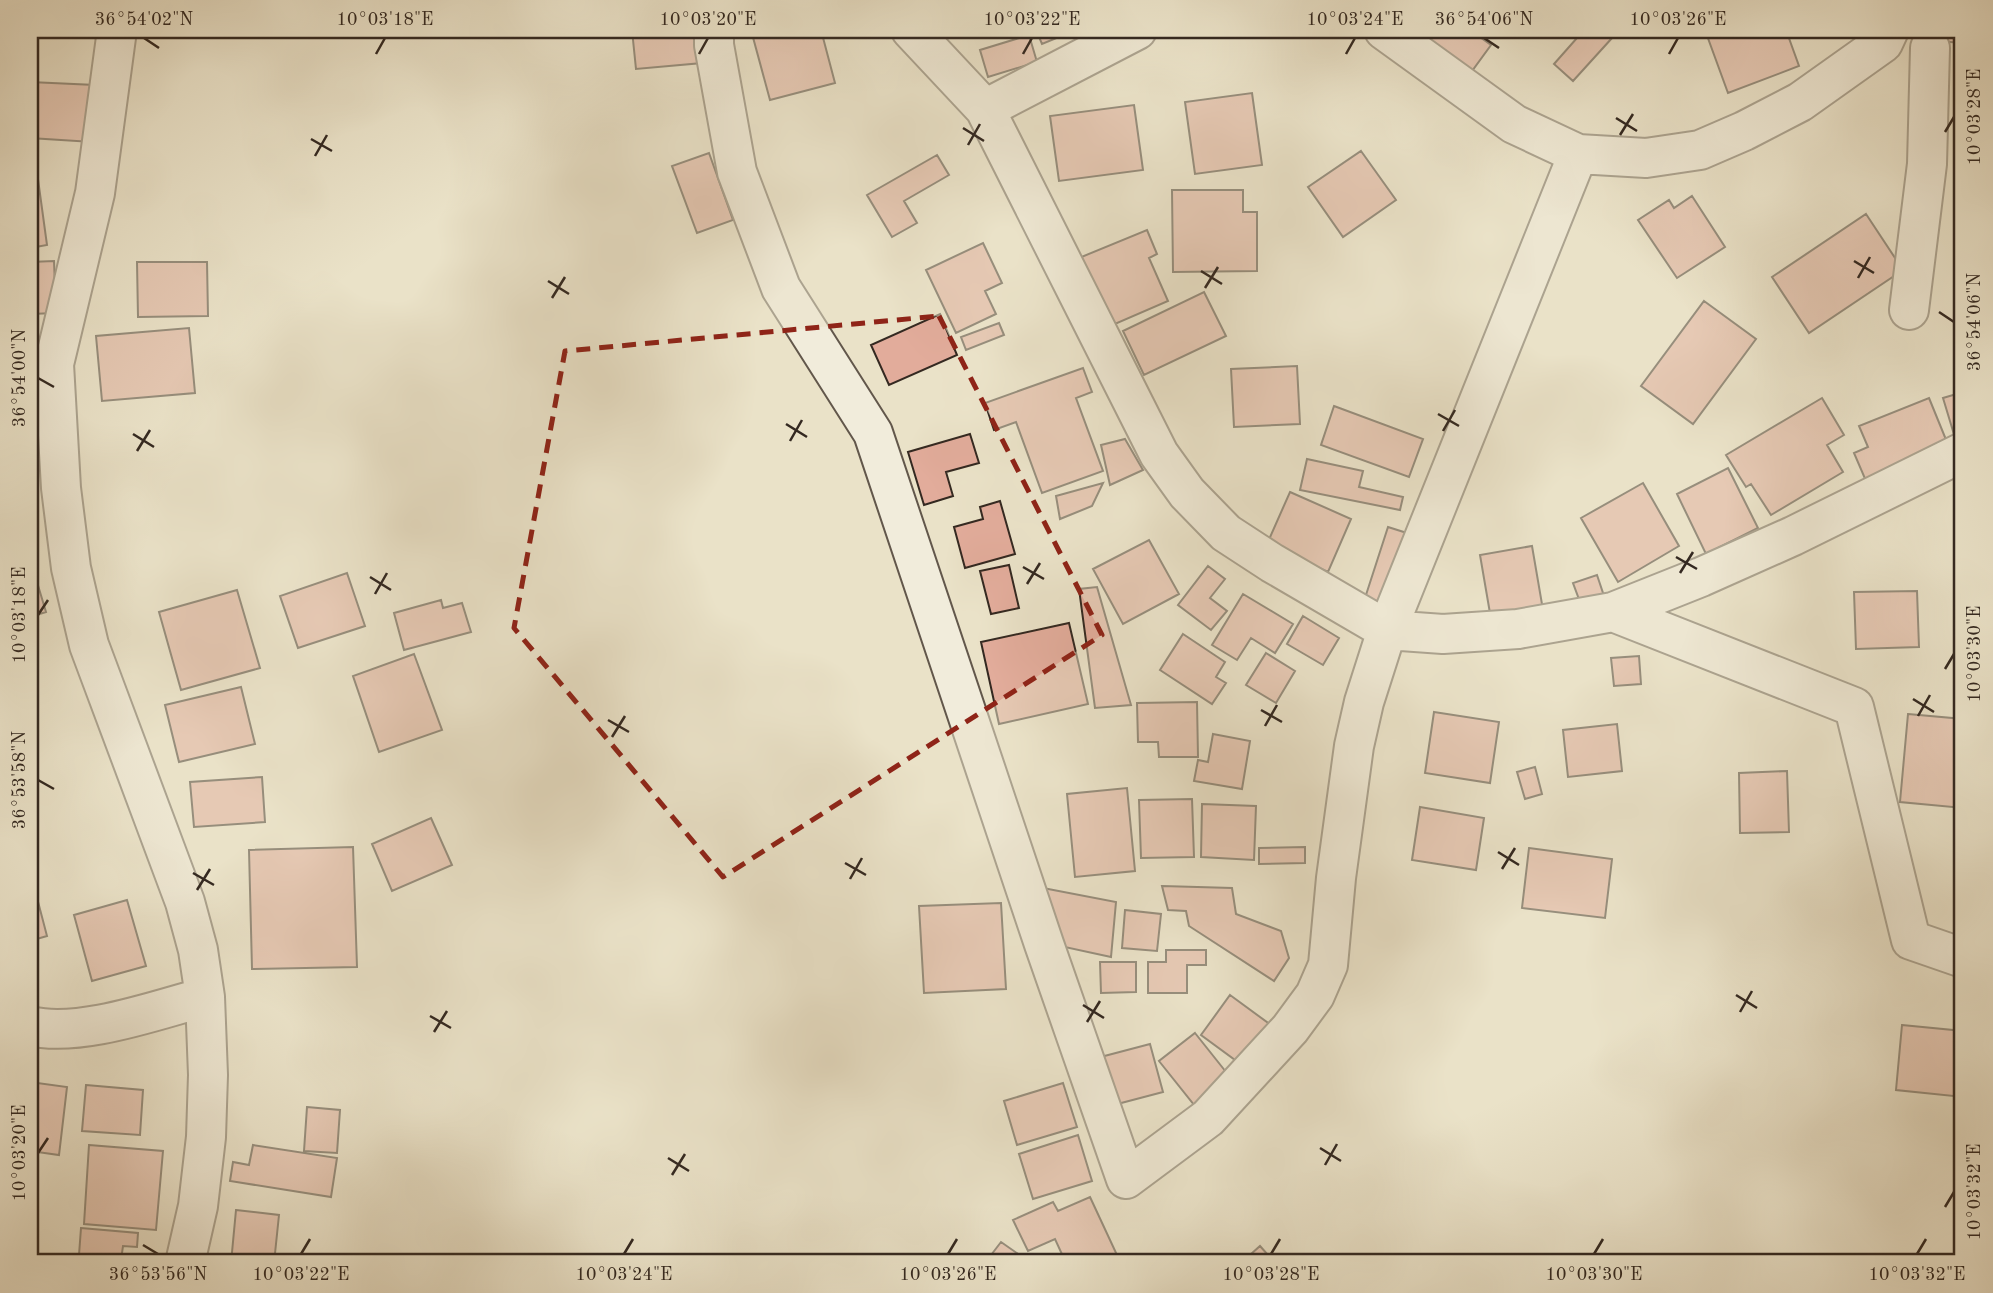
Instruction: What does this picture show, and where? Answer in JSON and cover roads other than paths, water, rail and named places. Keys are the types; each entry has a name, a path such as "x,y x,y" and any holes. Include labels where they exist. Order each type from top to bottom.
{"street":[{"path":"117,30 95,193 42,366 71,568 89,645 185,902 198,950 205,997 208,1075 206,1137 198,1206 185,1263"},
{"path":"714,30 714,45 737,172 781,288 873,433 1126,1180 1208,1118 1290,1029 1315,995 1328,965 1336,878 1354,746 1364,702 1387,630 1578,154"},
{"path":"911,30 985,109 1159,454 1187,493 1226,533 1387,630 1443,634 1518,629 1613,612 1701,578 1793,536 1963,452"},
{"path":"985,109 1137,30"},
{"path":"1384,30 1514,124 1578,154 1646,158 1700,150 1744,131 1800,102 1886,37 1947,49 1927,164 1909,310"},
{"path":"1613,612 1854,707 1911,940 1963,958"},
{"path":"30,1026 71,1028 103,1024 205,997"}]}
